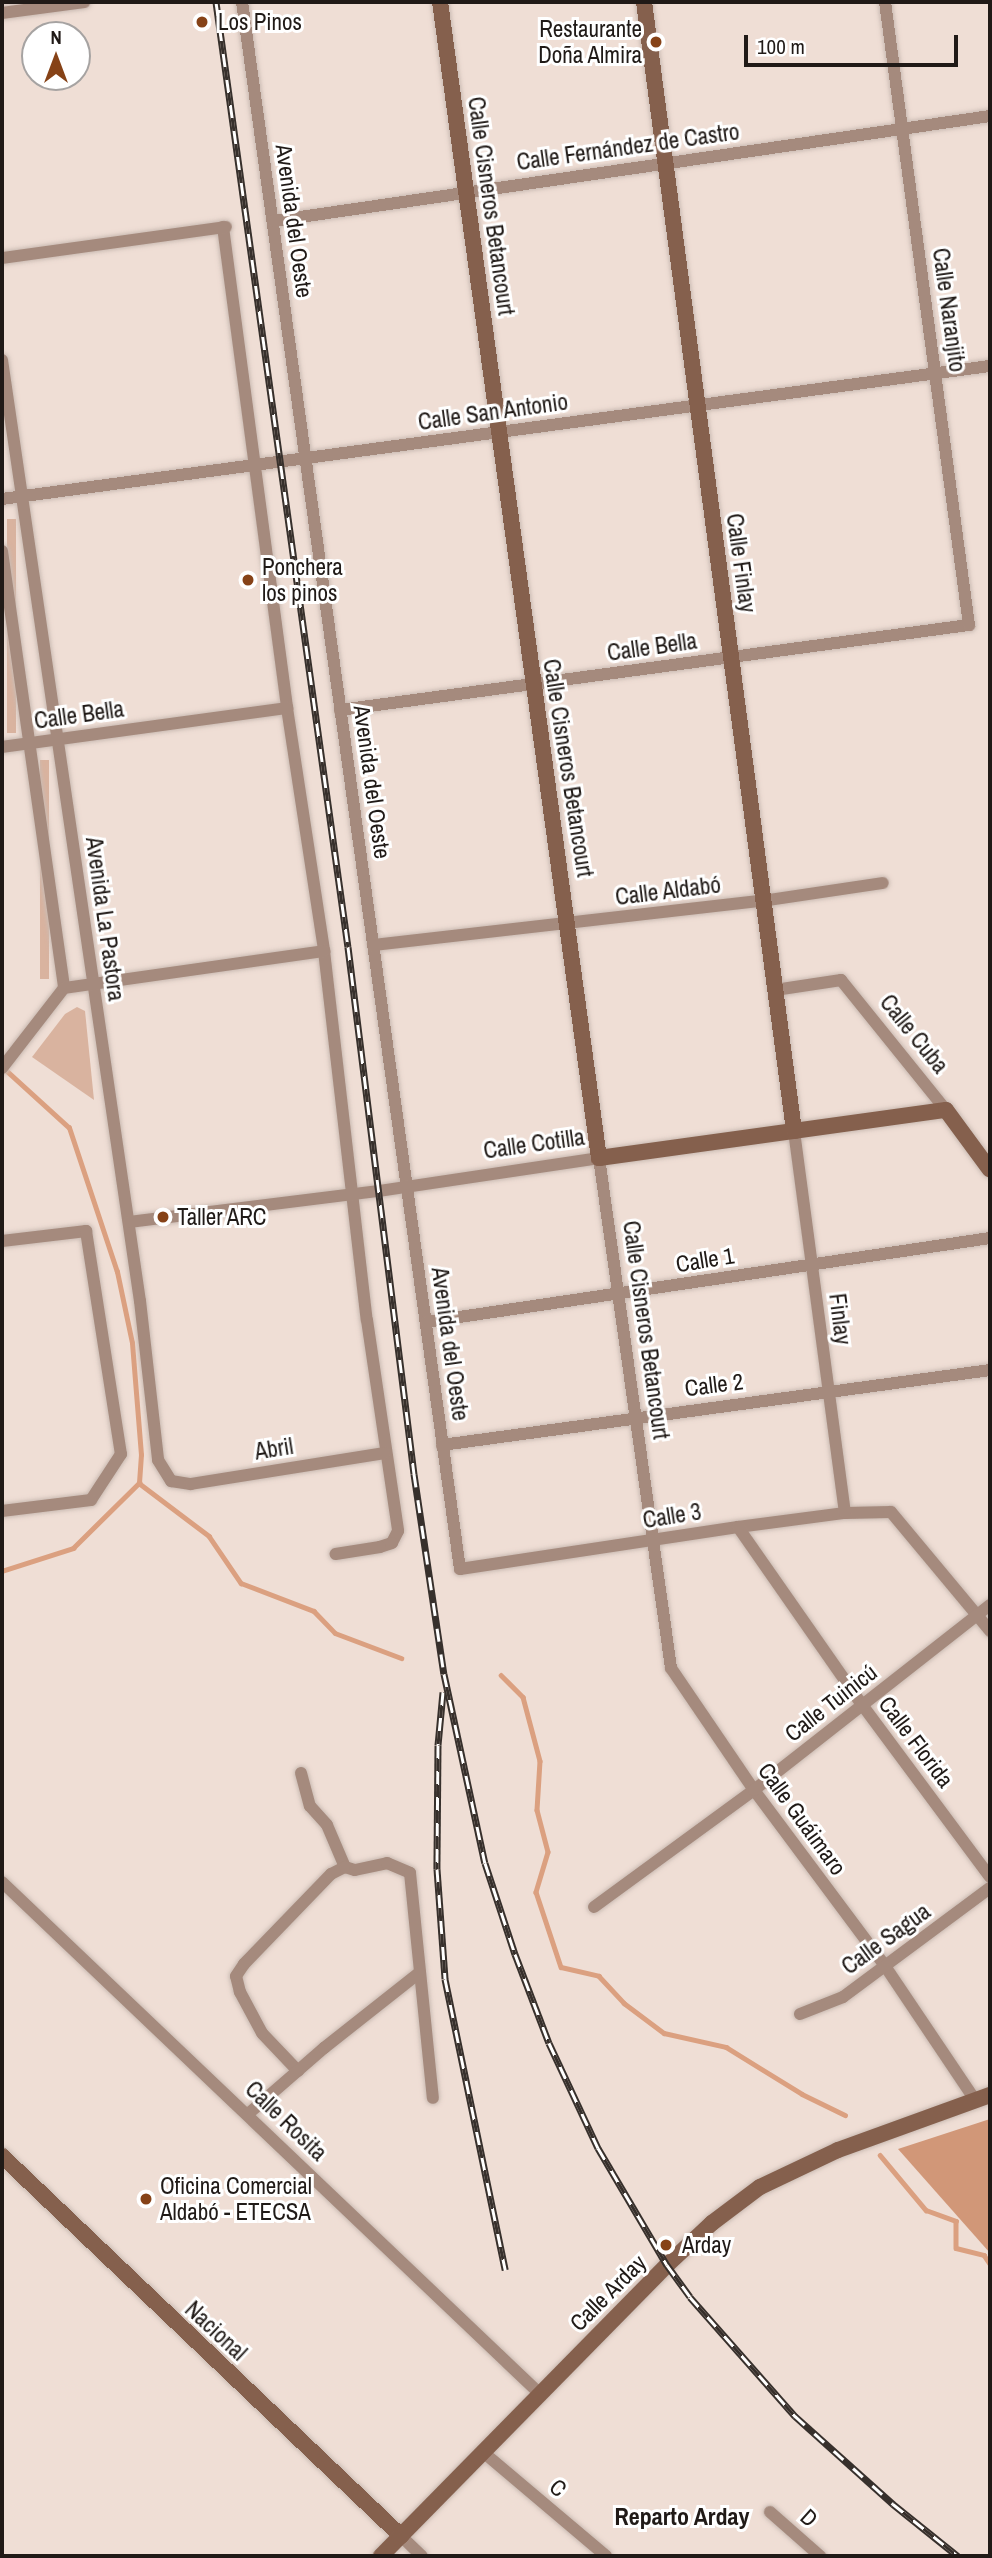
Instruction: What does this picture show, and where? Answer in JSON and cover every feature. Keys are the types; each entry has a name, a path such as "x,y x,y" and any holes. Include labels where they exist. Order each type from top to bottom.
{"street":[{"path":"2,13 84,2"},
{"name":"Avenida del Oeste","path":"242,2 460,1569"},
{"name":"Calle Cisneros Betancourt","path":"440,2 652,1541"},
{"name":"Calle Finlay","path":"644,2 794,1131"},
{"name":"Calle Naranjito","path":"885,2 969,625"},
{"name":"Calle Fernández de Castro","path":"272,221 990,116"},
{"path":"2,258 225,227 253,466 324,951 384,1453 398,1531 392,1543 380,1548 336,1554"},
{"name":"Avenida La Pastora","path":"2,360 129,1222 158,1460 171,1481"},
{"name":"Calle San Antonio","path":"2,499 990,366"},
{"path":"2,551 64,988"},
{"name":"Calle Bella","path":"341,710 969,625"},
{"name":"Calle Bella","path":"2,747 287,708"},
{"name":"Calle Aldabó","path":"373,945 569,925 883,883"},
{"path":"2,1068 64,988 324,951"},
{"name":"Calle Cuba","path":"775,990 841,980 946,1110 990,1170"},
{"name":"Calle Cotilla","path":"129,1222 354,1194 946,1110"},
{"name":"Finlay","path":"794,1131 845,1513"},
{"path":"2,1241 86,1231 121,1454 91,1500 2,1511"},
{"name":"Calle 1","path":"426,1322 990,1238"},
{"name":"Calle 2","path":"442,1445 635,1416 990,1370"},
{"name":"Abril","path":"171,1481 191,1484 384,1453"},
{"name":"Calle 3","path":"460,1569 738,1527 845,1513 891,1512 977,1614"},
{"name":"Calle Florida","path":"738,1527 863,1706 990,1877"},
{"name":"Calle Guáimaro","path":"652,1541 671,1668 754,1790 982,2098"},
{"name":"Calle Tuinicú","path":"594,1908 754,1790 990,1605"},
{"path":"977,1614 990,1631"},
{"path":"301,1773 310,1806 327,1825 345,1867"},
{"path":"298,2071 262,2033 240,1992 236,1976 244,1964 331,1874 345,1867 355,1870 387,1863 410,1873 433,2098"},
{"name":"Calle Rosita","path":"2,1884 248,2114 540,2394"},
{"name":"Calle Sagua","path":"800,2014 843,1997 990,1888"},
{"path":"248,2114 419,1973"},
{"name":"Calle Arday","path":"381,2556 667,2265 712,2223 760,2187 838,2150 982,2098"},
{"name":"Nacional","path":"2,2156 401,2536"},
{"name":"C","path":"483,2452 606,2556"},
{"name":"D","path":"770,2512 820,2556"},
{"path":"401,2536 422,2556"}],"shaded area":[{"path":"7,519 16,519 16,733 7,733"},
{"path":"40,760 49,760 49,979 40,979"},
{"path":"77,1007 85,1011 94,1100 32,1057 65,1014"},
{"path":"990,2119 990,2253 898,2149"}],"waterway":[{"path":"2,1571 73,1548 139,1483 141,1455 132,1343 117,1272 69,1128 3,1068"},
{"path":"139,1483 209,1536 241,1583 314,1611 335,1633 401,1658"},
{"path":"501,1675 523,1697 540,1761 537,1810 548,1852 536,1892 561,1967 599,1976 624,2003 664,2033 726,2047 802,2094 845,2115"},
{"path":"880,2155 926,2210 956,2221 956,2248 984,2255 990,2264"}],"railway":[{"path":"216,2 348,947 414,1474 444,1674 485,1863 515,1954 549,2043 598,2148 667,2265 690,2297 795,2416 893,2504 958,2556"},
{"path":"443,1692 438,1745 437,1869 445,1979 505,2270"}],"place":[{"name":"Los Pinos","path":"202,22"},
{"name":"Restaurante Doña Almira","path":"656,42"},
{"name":"Ponchera los pinos","path":"248,580"},
{"name":"Taller ARC","path":"163,1217"},
{"name":"Oficina Comercial Aldabó - ETECSA","path":"146,2199"},
{"name":"Arday","path":"666,2245"}],"district":[{"name":"Reparto Arday","path":"682,2517"}]}
